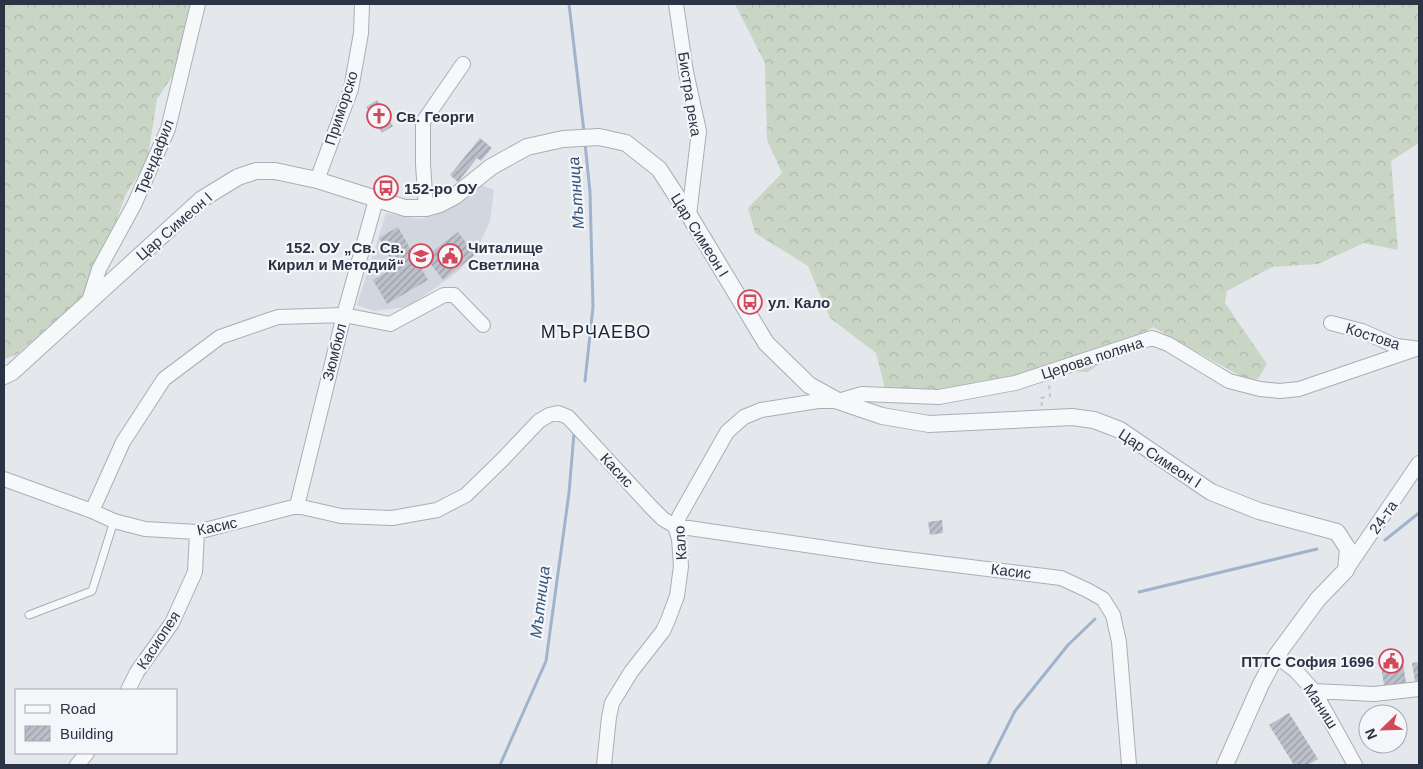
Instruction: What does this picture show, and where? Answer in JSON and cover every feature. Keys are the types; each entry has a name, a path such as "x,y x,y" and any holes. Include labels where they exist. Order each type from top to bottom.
{"street":[{"name":"Трендафил","path":"89,302 99,269 134,205 168,128 198,4"},
{"name":"Приморско","path":"317,180 351,89 361,33 362,4"},
{"name":"Бистра река","path":"676,4 686,72 699,131 688,214"},
{"path":"426,208 423,122 463,64"},
{"name":"Цар Симеон I","path":"4,376 12,372 202,199 238,177 256,171 275,171 317,180 405,208 426,208 440,204 455,196 491,167 527,147 544,142 599,137 626,143 659,170 688,214 766,343 809,385 838,401 882,416 930,424 1072,417 1094,420 1120,430 1211,492 1258,511 1337,532 1348,549 1346,570"},
{"name":"Зюмбюл","path":"297,506 344,314 376,200"},
{"path":"92,510 122,442 164,379 220,337 278,317 344,314 390,324 444,295 454,295 483,325"},
{"name":"Костова","path":"1331,323 1362,331 1396,346 1418,348"},
{"name":"Церова поляна","path":"838,401 862,394 938,397 1016,382 1152,338 1168,344 1229,381 1260,389 1280,391 1299,389 1418,348"},
{"name":"Кало","path":"604,765 612,703 631,672 663,630 675,601 681,566 676,526 680,515 727,432 744,417 761,410 818,401 838,401"},
{"name":"Касис","path":"4,478 92,510 114,521 145,529 197,532 297,506 341,516 392,518 437,510 466,494 502,460 538,421 558,413 568,417 663,519 676,526 881,556 1061,578 1103,599 1113,615 1119,642 1129,765"},
{"name":"24-та","path":"1346,570 1419,462"},
{"name":"Касиопея","path":"128,689 137,672 172,623 195,572 197,532"},
{"path":"1225,765 1261,684 1276,656 1318,599 1346,570"},
{"name":"Маниш","path":"1276,656 1295,670 1314,690 1355,765"},
{"path":"1314,690 1374,694 1419,690"},
{"path":"77,765 86,754"}],"lane":[{"path":"29,615 92,590 114,521"}],"path":[{"path":"1043,418 1041,398 1050,396 1047,373"}],"shaded area":[{"name":"152. ОУ „Св. Св. Кирил и Методий“","path":"481,185 494,190 490,221 481,241 459,271 408,307 374,311 357,305 386,213 419,219 436,215 462,200"}],"green space":[{"path":"4,4 196,4 192,47 157,99 147,162 126,194 98,272 80,299 16,355 4,359"},
{"path":"735,4 1419,4 1419,143 1391,161 1398,250 1364,243 1318,264 1272,267 1227,291 1225,303 1267,364 1258,379 1249,381 1153,327 1088,372 1033,370 981,388 888,400 876,353 830,318 808,266 755,233 748,208 782,173 767,140 765,63"}],"building":[{"name":"Св. Георги","path":"377,100 393,126 382,133 366,107"},
{"path":"480,138 492,148 481,161 477,158 458,182 450,175"},
{"path":"398,227 428,280 387,304 373,280 395,267 379,238"},
{"name":"Читалище Светлина","path":"458,232 475,255 443,280 425,257"},
{"path":"942,520 943,533 930,535 928,522"},
{"path":"1419,662 1419,681 1415,681 1412,663"},
{"path":"1403,663 1406,683 1384,685 1381,665"},
{"path":"1289,713 1318,759 1308,765 1294,765 1269,725"}],"waterway":[{"name":"Мътница","path":"569,4 584,132"},
{"name":"Мътница","path":"585,143 590,192 593,307 585,381"},
{"name":"Мътница","path":"500,765 546,661 569,493 574,433"},
{"path":"1385,540 1419,513"},
{"path":"1139,592 1317,549"},
{"path":"988,765 1015,711 1068,645 1095,619"}],"place":[{"name":"Св. Георги","path":"379,116"},
{"name":"152-ро ОУ","path":"386,188"},
{"name":"152. ОУ „Св. Св. Кирил и Методий“","path":"421,256"},
{"name":"Читалище Светлина","path":"450,256"},
{"name":"ул. Кало","path":"750,302"},
{"name":"ПТТС София 1696","path":"1391,661"}],"district":[{"name":"МЪРЧАЕВО","path":"596,332"}]}
